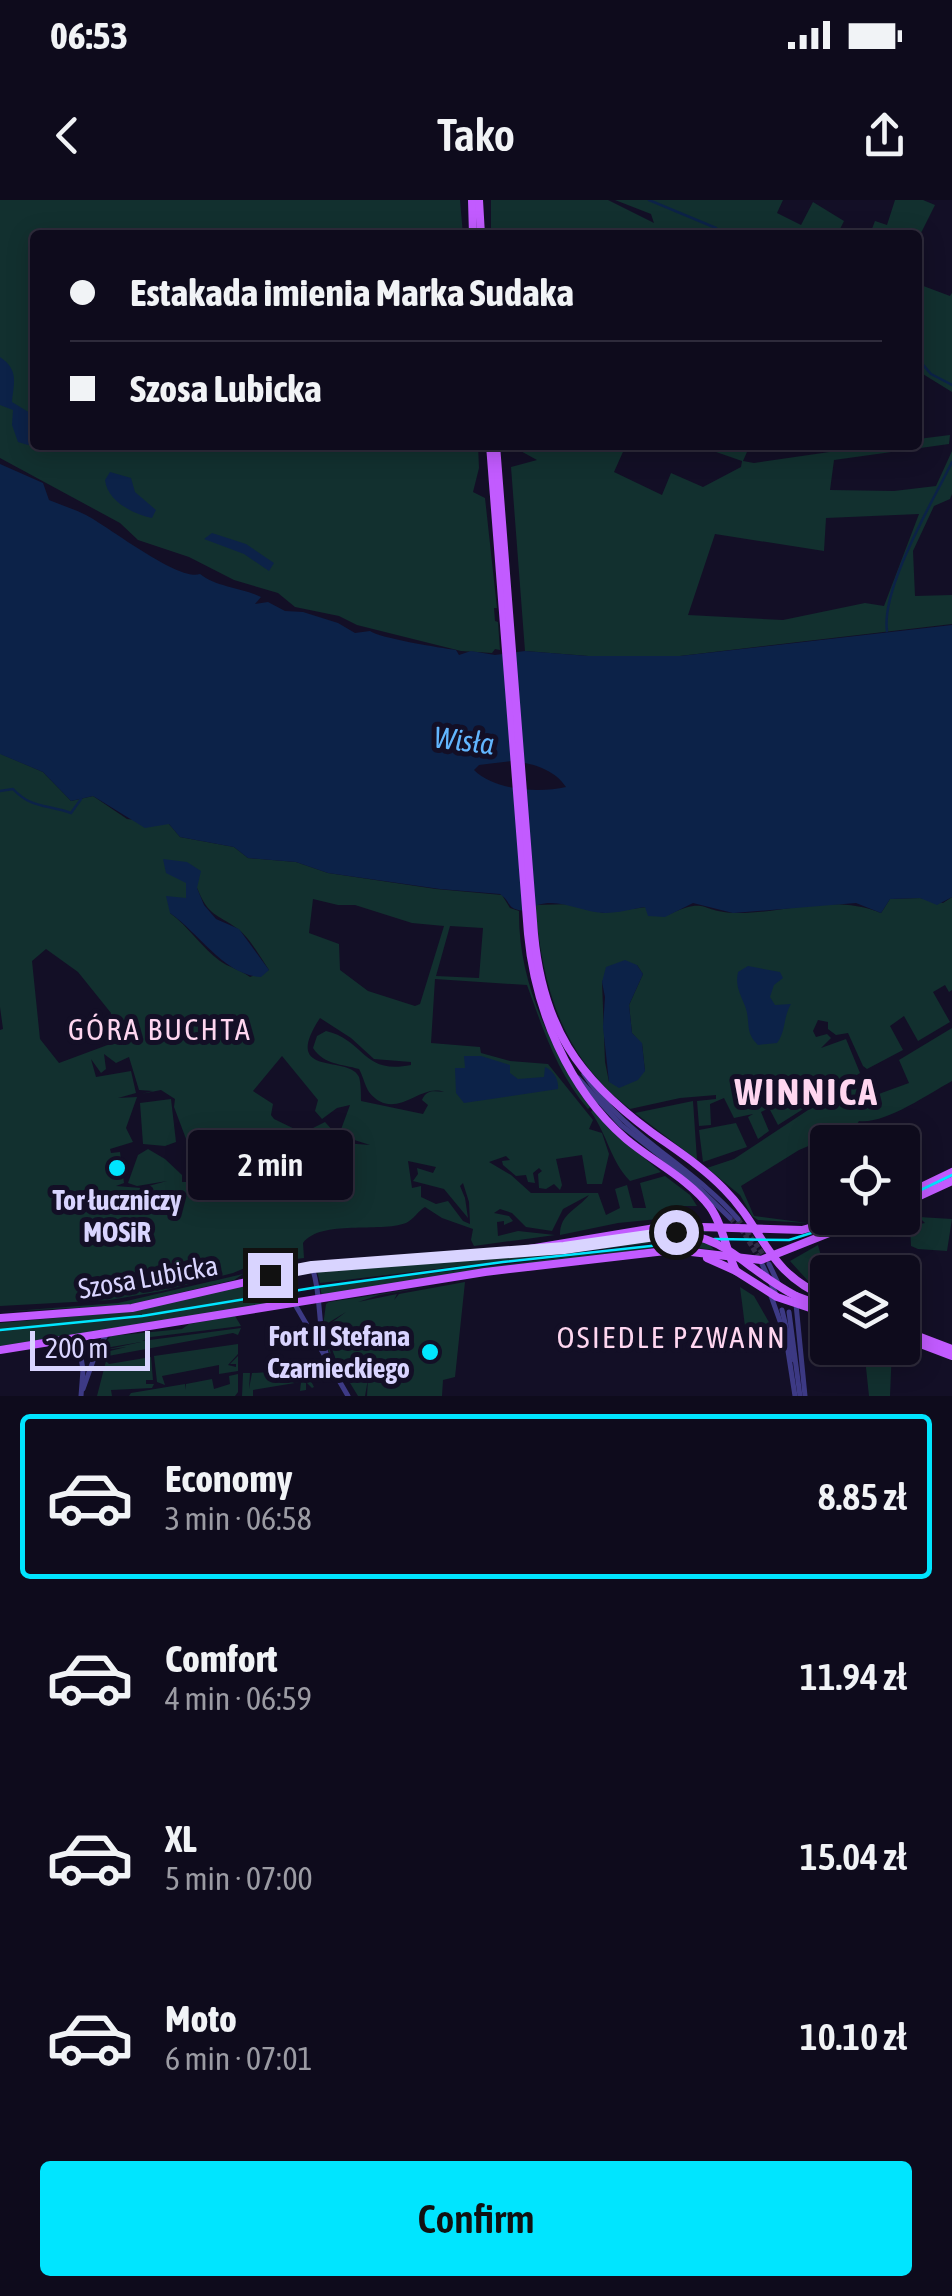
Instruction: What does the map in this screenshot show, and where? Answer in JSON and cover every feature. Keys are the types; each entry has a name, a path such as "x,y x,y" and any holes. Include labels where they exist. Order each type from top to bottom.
{"main road":[{"path":"475,200 477,230"},
{"path":"493,450 529,947 542,1009 616,1130 709,1206 736,1271"},
{"path":"577,1071 722,1187 755,1229 767,1263 810,1289"},
{"path":"920,1187 952,1172"},
{"path":"920,1196 952,1181"},
{"path":"702,1226 709,1206"},
{"path":"723,1240 734,1222"},
{"name":"Szosa Lubicka","path":"0,1318 132,1308 312,1267 517,1251 646,1228 719,1227 734,1222 755,1229"},
{"path":"755,1229 810,1229"},
{"path":"517,1251 676,1232 710,1239 738,1254 810,1304"},
{"path":"767,1263 827,1235"},
{"path":"763,1244 767,1263"},
{"name":"Szosa Lubicka","path":"0,1350 486,1272 671,1250 767,1263"},
{"path":"695,1251 772,1293 789,1309 810,1306"},
{"path":"920,1339 952,1352"}],"street":[{"path":"577,1071 621,1125 693,1178 734,1222"},
{"path":"767,1263 800,1396"},
{"path":"767,1263 783,1296"},
{"path":"312,1267 328,1361"},
{"path":"289,1270 295,1304 348,1396"},
{"path":"796,1282 789,1309 800,1396"},
{"path":"789,1309 798,1323 800,1396"},
{"path":"798,1323 810,1309"},
{"path":"304,1320 314,1324 320,1317"},
{"path":"81,1394 96,1350 107,1334"},
{"path":"64,1341 80,1351 81,1394"}],"green space":[{"path":"0,200 460,200 463,230 30,230 30,450 478,450 473,492 485,498 500,650 461,651 295,607 278,593 234,580 189,557 138,540 120,523 0,458"},
{"path":"491,200 608,200 654,223 651,214 615,200 783,200 777,213 801,225 813,202 844,221 840,230 491,230"},
{"path":"895,200 923,200 935,205 922,231 872,230 875,221 887,225"},
{"path":"922,286 950,296 952,293 952,392 922,373"},
{"path":"950,435 949,444 922,448 922,438"},
{"path":"519,450 624,450 614,472 662,495 671,473 703,487 741,467 742,461 710,450 748,450 743,461 754,463 844,450 906,450 834,460 830,490 894,491 936,486 952,451 952,494 950,499 934,506 913,551 915,596 952,595 952,624 680,656 525,651 511,467 537,460","holes":["919,514 884,606 865,603 783,620 688,615 715,534 824,551 826,518"]},
{"path":"0,750 1,754 43,772 71,801 93,796 127,819 169,824 180,837 234,847 248,858 296,862 328,873 436,889 502,895 510,908 519,911 524,964 550,1038 591,1106 588,1109 559,1066 527,985 435,979 431,1043 480,1047 481,1053 510,1061 548,1064 593,1120 589,1129 602,1133 609,1154 602,1184 587,1184 582,1155 556,1159 560,1190 554,1184 539,1188 539,1168 533,1173 535,1183 528,1182 526,1175 516,1176 503,1165 502,1161 510,1160 506,1156 489,1162 531,1193 598,1193 606,1215 620,1208 615,1189 627,1185 633,1208 646,1208 640,1183 665,1176 690,1195 697,1206 678,1206 678,1217 618,1223 560,1235 566,1217 589,1195 563,1209 552,1231 526,1227 512,1213 500,1209 494,1213 509,1216 513,1221 504,1225 504,1221 497,1222 498,1236 518,1231 555,1235 474,1246 473,1229 425,1207 406,1223 395,1226 323,1231 303,1243 304,1258 252,1265 162,1291 110,1300 0,1306","holes":["186,883 197,888 209,909 251,942 269,970 250,977 223,963 170,913 186,898","313,899 355,905 412,923 444,926 420,1004 415,1006 368,991 340,970 339,944 309,933","450,926 483,928 479,978 436,976","46,949 78,972 111,1013 108,1023 121,1040 59,1063 40,1039 32,961","320,1018 374,1059 411,1062 395,1067 383,1065 373,1061 339,1035 326,1031 317,1036 313,1048 317,1054 359,1069 369,1092 379,1101 398,1103 426,1092 435,1090 444,1092 426,1094 422,1100 428,1105 423,1114 361,1101 359,1077 353,1070 321,1062 308,1050","104,1054 116,1063 129,1057 139,1090 153,1091 141,1094 161,1090 175,1099 174,1107 191,1152 186,1182 165,1159 148,1149 138,1155 128,1183 137,1186 167,1181 141,1188 116,1186 124,1183 120,1152 111,1153 110,1149 133,1142 126,1128 137,1097 118,1098 136,1093 131,1071 96,1077 91,1059 101,1073 106,1069","282,1056 318,1100 315,1111 322,1119 337,1108 350,1105 339,1135 370,1145 344,1143 325,1122 303,1133 274,1119 273,1104 253,1091","266,1160 261,1175 264,1193 226,1191 225,1181","408,1161 436,1167 433,1173 417,1168 413,1181 444,1189 468,1218 460,1186 463,1183 470,1224 448,1201 436,1204 421,1197 421,1186 412,1188"]},
{"path":"952,897 952,990 949,992 945,985 933,992 950,1022 918,1041 904,1016 890,1026 903,1050 867,1069 848,1033 836,1035 828,1029 828,1022 818,1020 813,1031 816,1037 827,1034 831,1038 821,1048 846,1039 860,1073 778,1125 769,1108 761,1112 769,1131 758,1139 748,1117 753,1114 734,1118 724,1098 710,1104 711,1125 699,1126 697,1101 716,1099 716,1095 630,1109 606,1088 587,1066 560,1018 544,965 535,905 573,904 603,913 646,907 668,915 697,906 735,913 826,904 881,913 890,899 920,898 943,903","holes":["637,965 643,974 629,1005 632,1033 642,1044 645,1071 609,1082 602,981"]},
{"path":"952,1028 952,1081 881,1118 859,1121 857,1125 810,1125 810,1145 741,1186 754,1216 807,1223 758,1220 752,1216 740,1195 707,1168 734,1159 855,1079 863,1080 856,1084 865,1099 909,1083 899,1060"},
{"path":"171,1099 176,1142 165,1146 143,1144 140,1103"},
{"path":"693,1101 697,1160 635,1113"},
{"path":"593,1109 614,1133 661,1172 630,1181 613,1156 591,1112"},
{"path":"736,1123 747,1147 703,1162 699,1130"},
{"path":"920,1217 952,1219 947,1251 911,1246 910,1235 920,1235 920,1224 925,1223"},
{"path":"668,1228 709,1231 686,1239 320,1283 317,1271 570,1248"},
{"path":"687,1242 707,1242 714,1250 673,1245 322,1296 320,1287"},
{"path":"818,1245 821,1255 810,1255 809,1282 790,1261"},
{"path":"243,1274 234,1280 127,1305 0,1312 118,1303"},
{"path":"269,1278 271,1289 246,1296 249,1302 272,1298 273,1303 0,1346 0,1323 136,1311"},
{"path":"465,1282 455,1377 443,1380 442,1396 367,1396 368,1379 365,1396 358,1396 339,1365 346,1363 346,1367 356,1370 358,1363 340,1359 337,1363 326,1332 333,1364 322,1330 346,1312 323,1326 326,1304 439,1285 358,1302 397,1294 394,1300 399,1294"},
{"path":"740,1287 754,1296 774,1331 746,1334"},
{"path":"235,1316 241,1326 142,1341 241,1328 238,1335 108,1356 106,1352 126,1347 104,1350 141,1342 99,1349 111,1336 182,1329 189,1324"},
{"path":"238,1344 238,1354 228,1365 236,1367 230,1364 238,1356 238,1371 219,1374 219,1365 162,1376 165,1385 157,1382 154,1356"},
{"path":"151,1357 153,1380 146,1380 146,1384 154,1384 152,1388 111,1390 112,1396 97,1396 106,1361 109,1364"},
{"path":"866,1365 891,1365 890,1396 869,1396"},
{"path":"271,1372 273,1378 307,1373 314,1387 306,1382 306,1390 300,1391 301,1382 253,1390 253,1396 242,1396 243,1373 250,1373 249,1389 252,1373"},
{"path":"238,1374 235,1396 129,1396 185,1384 185,1390 186,1384 212,1379 214,1389 230,1384 229,1376"}],"water":[{"path":"0,357 13,372 12,402 30,413 30,444 18,442 12,425 13,410 0,405"},
{"name":"Wisła","path":"0,464 43,483 49,500 86,515 161,562 261,597 255,604 268,602 285,611 338,623 355,633 370,631 456,650 459,655 471,651 495,655 525,651 680,656 952,625 952,897 937,905 920,898 890,899 881,913 856,903 733,913 693,903 665,917 648,916 645,907 605,913 546,903 520,910 512,908 500,894 328,873 296,862 248,858 234,847 180,837 169,824 145,828 93,796 71,801 43,772 0,754","holes":["511,761 549,771 566,787 518,789 494,782 474,770 479,765"]},
{"path":"110,472 131,478 135,492 156,510 152,518 129,510 116,500 105,480"},
{"path":"212,533 246,544 274,563 269,571 244,554 204,539"},
{"path":"163,859 187,862 201,871 197,888 204,905 216,919 239,929 269,970 261,977 235,969 170,913 166,896 186,898 186,883 166,873"},
{"path":"625,960 637,965 643,974 629,1005 632,1033 642,1043 645,1071 638,1080 619,1088 609,1082 602,982 606,967"},
{"path":"748,966 780,972 783,978 774,985 770,997 775,1005 791,1004 777,1043 758,1045 751,1036 737,981 738,972"},
{"path":"464,1056 481,1056 510,1065 510,1073 518,1079 544,1077 545,1067 555,1076 558,1089 464,1103 456,1093 455,1068 465,1068"}],"waterway":[{"path":"649,200 716,228"},
{"path":"922,364 931,374 952,385"},
{"path":"887,631 887,613 900,569 952,462"},
{"path":"0,791 13,789 33,803 71,813 81,799"}],"tunnel":[{"path":"730,1218 760,1260"},
{"path":"738,1219 765,1257"}],"tram line":[{"path":"920,1190 952,1175"},
{"path":"0,1330 142,1316 503,1262 715,1239 789,1240 810,1233"}],"place":[{"name":"Tor łuczniczy MOSiR","path":"117,1168"},
{"name":"Fort II Stefana Czarnieckiego","path":"430,1352"}],"district":[{"name":"GÓRA BUCHTA","path":"160,1030"},
{"name":"WINNICA","path":"807,1092"},
{"name":"OSIEDLE PZWANN","path":"672,1338"}],"route":[{"path":"270,1275 312,1267 564,1248 676,1232"}]}
